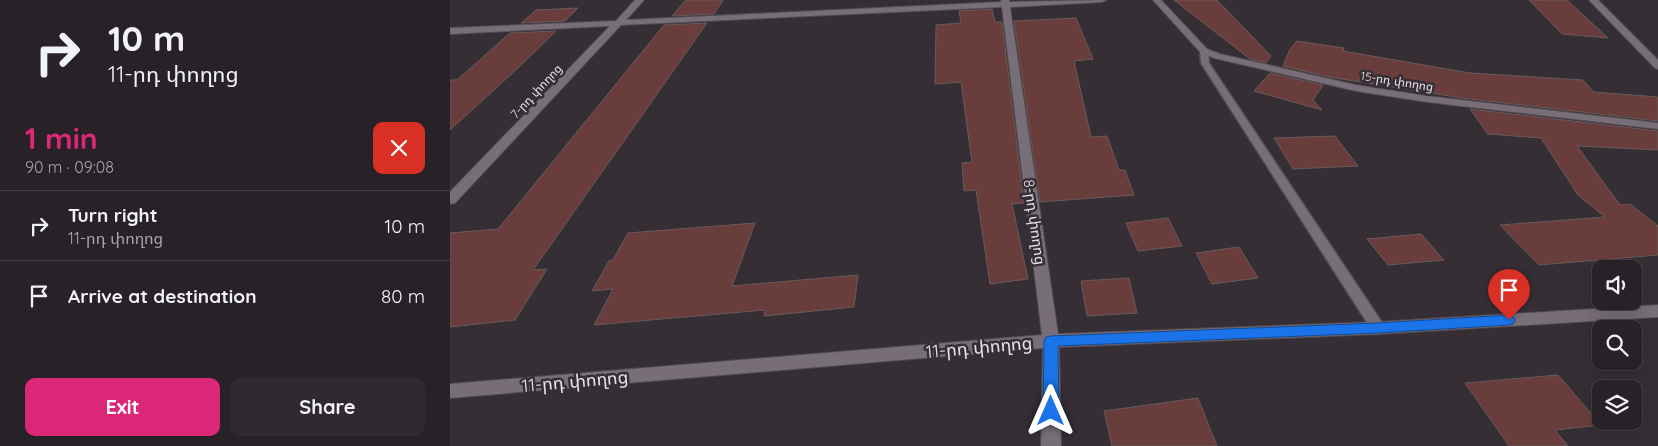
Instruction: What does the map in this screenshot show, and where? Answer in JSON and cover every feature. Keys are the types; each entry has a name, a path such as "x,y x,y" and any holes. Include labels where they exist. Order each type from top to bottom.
{"street":[{"name":"7-րդ փողոց","path":"450,200 640,0"},
{"path":"450,31 1006,3 1102,0"},
{"path":"1157,0 1204,51"},
{"path":"1592,0 1658,66"},
{"name":"8-րդ փողոց","path":"1006,3 1051,341 1051,446"},
{"name":"15-րդ փողոց","path":"1204,51 1356,88 1427,99 1658,126"},
{"name":"11-րդ փողոց","path":"450,391 1051,341 1378,328 1658,311"}],"lane":[{"path":"1204,51 1205,63 1378,328"}],"building":[{"path":"686,0 723,0 714,14 672,16"},
{"path":"1174,0 1217,0 1271,56 1266,63 1250,59"},
{"path":"1529,0 1567,0 1608,38 1562,34"},
{"path":"578,8 565,21 521,23 536,10"},
{"path":"992,9 995,22 1002,22 1024,203 1012,204 1028,279 990,284 976,190 964,191 962,163 972,162 961,82 935,84 936,25 961,23 959,11"},
{"path":"1076,18 1093,59 1074,61 1091,137 1107,136 1119,170 1125,170 1134,195 1040,202 1014,21"},
{"path":"707,23 533,270 547,269 515,320 450,327 450,233 498,229 664,25"},
{"path":"556,31 450,130 450,80 457,80 510,33"},
{"path":"1297,41 1344,48 1343,51 1470,73 1583,80 1594,92 1658,97 1658,121 1462,98 1329,77 1283,66 1290,49"},
{"path":"1270,73 1323,85 1313,100 1322,110 1254,91"},
{"path":"1470,109 1658,131 1658,150 1577,146 1620,205 1630,204 1658,226 1658,255 1539,265 1500,225 1605,217 1578,195 1541,138 1488,134"},
{"path":"1335,136 1358,166 1293,169 1274,138"},
{"path":"1168,218 1182,246 1138,251 1126,223"},
{"path":"755,223 732,286 858,275 854,307 764,316 765,310 594,325 613,289 592,291 628,233"},
{"path":"1421,234 1444,260 1388,265 1367,239"},
{"path":"1239,247 1258,278 1212,284 1196,253"},
{"path":"1129,278 1137,313 1087,316 1081,281"},
{"path":"1558,375 1592,415 1592,426 1555,430 1568,446 1509,446 1465,383"},
{"path":"1198,398 1217,446 1112,446 1104,411"}],"route":[{"path":"1051,411 1051,341 1378,328 1509,320"}]}
